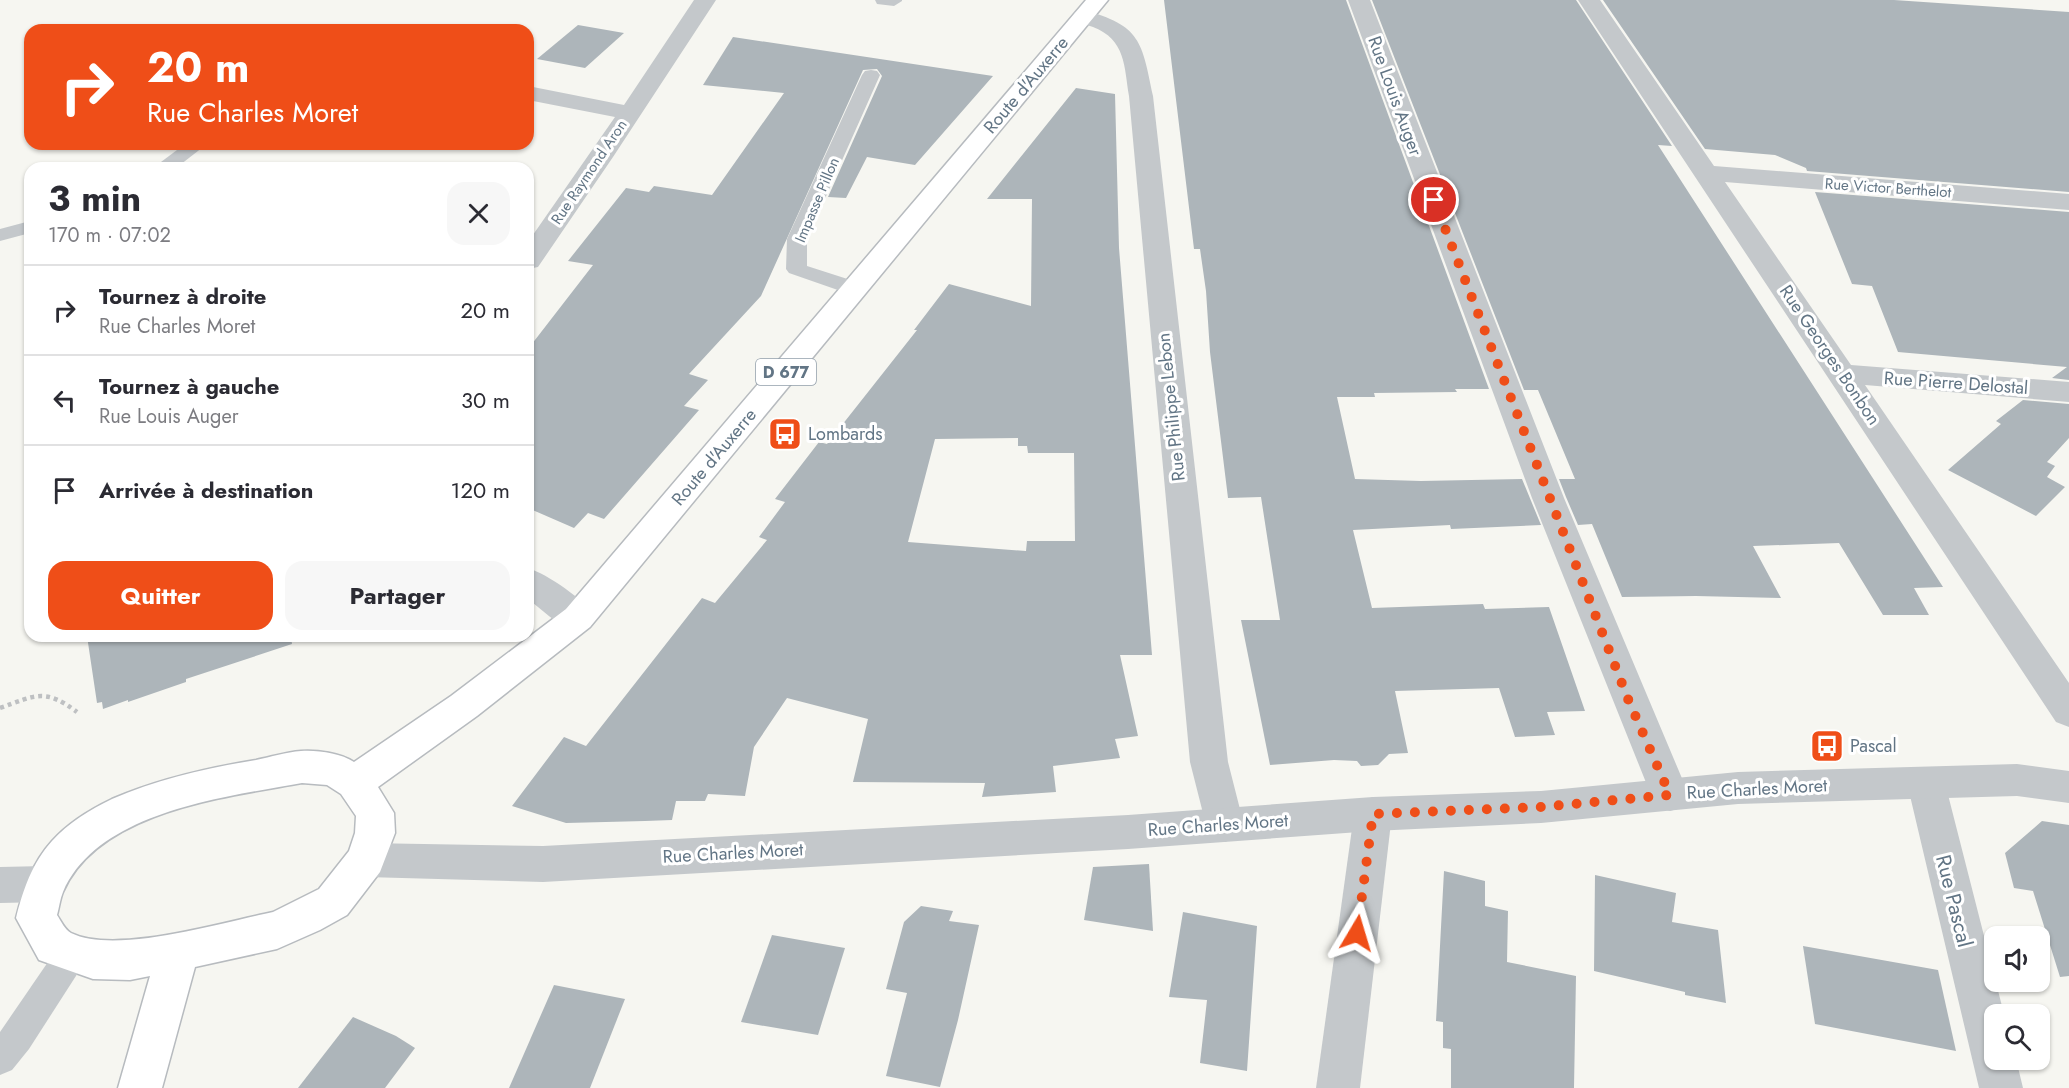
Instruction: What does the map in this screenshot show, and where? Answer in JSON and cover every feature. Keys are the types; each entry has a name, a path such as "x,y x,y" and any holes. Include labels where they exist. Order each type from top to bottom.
{"main road":[{"name":"Route d'Auxerre","path":"354,783 464,706 579,618 1090,8"},
{"path":"302,767 334,770 354,783 375,813 375,833 366,860 333,902 277,930 130,961 93,960 54,946 36,918 45,884 63,856 89,831 132,806 185,791 302,767"},
{"path":"140,1088 178,951"}],"street":[{"name":"Rue Raymond Aron","path":"534,252 705,0"},
{"name":"Rue Louis Auger","path":"1359,0 1434,200 1628,699 1670,795"},
{"name":"Rue Georges Bonbon","path":"1589,0 1844,374 2069,712"},
{"name":"Rue Philippe Lebon","path":"1090,8 1130,41 1141,96 1209,762 1225,825"},
{"name":"Rue Raymond Aron","path":"534,94 630,113"},
{"name":"Rue Victor Berthelot","path":"1707,173 2069,202"},
{"name":"Rue Pierre Delostal","path":"1844,374 2069,392"},
{"path":"534,585 579,618"},
{"name":"Rue Charles Moret","path":"366,860 543,864 1225,825 1373,814 1541,807 1738,788 2017,780 2069,787"},
{"name":"Rue Pascal","path":"1926,783 2001,1088"},
{"path":"1338,1088 1373,814"},
{"path":"0,885 45,884"}],"lane":[{"name":"Impasse Pillon","path":"855,289 796,268 797,240 871,75"},
{"path":"172,162 189,150"},
{"path":"0,235 24,229"},
{"path":"0,1058 17,1038 72,954"}],"path":[{"path":"0,708 34,696 58,698 77,712"}],"building":[{"path":"1164,0 1346,0 1489,389 1455,389 1457,392 1374,393 1375,397 1337,397 1355,479 1421,481 1522,479 1541,525 1451,529 1450,525 1353,530 1372,608 1483,604 1485,609 1549,607 1585,711 1547,712 1555,735 1515,737 1499,688 1395,691 1408,753 1389,754 1378,765 1361,766 1357,761 1334,760 1270,765 1241,620 1280,620 1261,497 1228,498 1210,352 1206,291 1200,249 1194,249"},
{"path":"1372,0 1576,0 1672,146 1658,145 1943,587 1914,588 1929,615 1883,615 1839,543 1753,546 1781,598 1622,597 1592,524 1578,525 1566,497 1559,479 1575,479 1538,390 1524,390"},
{"path":"1603,0 1894,0 2069,12 2069,192 1807,171 1806,168 1775,155 1705,149"},
{"path":"578,25 624,33 585,68 537,59"},
{"path":"733,37 993,76 915,165 867,157 846,198 828,197 882,76 877,69 863,70 761,296 689,374 708,380 684,406 699,410 604,519 588,513 574,528 534,511 534,341 593,265 568,261 626,188 649,192 654,186 712,195 784,93 703,85"},
{"path":"1076,88 1115,94 1119,248 1152,655 1120,655 1138,736 1115,739 1120,758 1053,766 1056,792 982,797 985,783 853,782 868,719 787,698 754,747 745,796 708,794 705,801 676,801 672,820 566,823 512,806 564,737 586,746 702,598 715,603 767,540 759,537 785,502 775,499 819,442 827,444 917,330 914,330 949,284 1031,306 1032,199 987,199","holes":["1018,438 1018,446 1027,446 1028,453 1074,453 1075,541 1027,541 1026,551 908,542 935,439"]},
{"path":"1815,192 2069,212 2069,380 2052,378 2067,367 1898,352 1872,286 1852,284"},
{"path":"2023,400 2069,404 2069,438 2047,462 2055,466 2047,477 2065,487 2036,516 1948,470 2001,424 1996,421"},
{"path":"88,642 292,642 292,644 186,679 186,682 128,702 128,700 103,709 102,702 97,703"},
{"path":"2042,821 2069,825 2069,976 2060,977 2050,945 2050,926 2044,926 2033,891 2014,888 2005,853"},
{"path":"1149,864 1153,931 1084,920 1093,867"},
{"path":"1444,871 1485,881 1485,906 1508,911 1507,962 1576,976 1574,1088 1451,1088 1451,1049 1443,1048 1443,1022 1436,1021"},
{"path":"1595,875 1676,893 1672,922 1718,930 1726,1003 1685,995 1685,992 1594,971"},
{"path":"921,906 953,911 949,921 979,925 958,1020 940,1087 886,1076 907,993 886,989 904,922"},
{"path":"1183,912 1257,926 1247,1071 1200,1063 1207,1000 1169,997"},
{"path":"772,935 845,948 818,1035 741,1022"},
{"path":"1803,946 1938,970 1956,1051 1815,1024"},
{"path":"554,985 625,999 590,1088 509,1088"},
{"path":"353,1017 396,1036 415,1048 385,1088 298,1088"}],"place":[{"name":"Lombards","path":"785,434"},
{"name":"Pascal","path":"1827,746"}],"route":[{"path":"1357,933 1373,814 1541,807 1670,795 1628,699 1434,200"}]}
